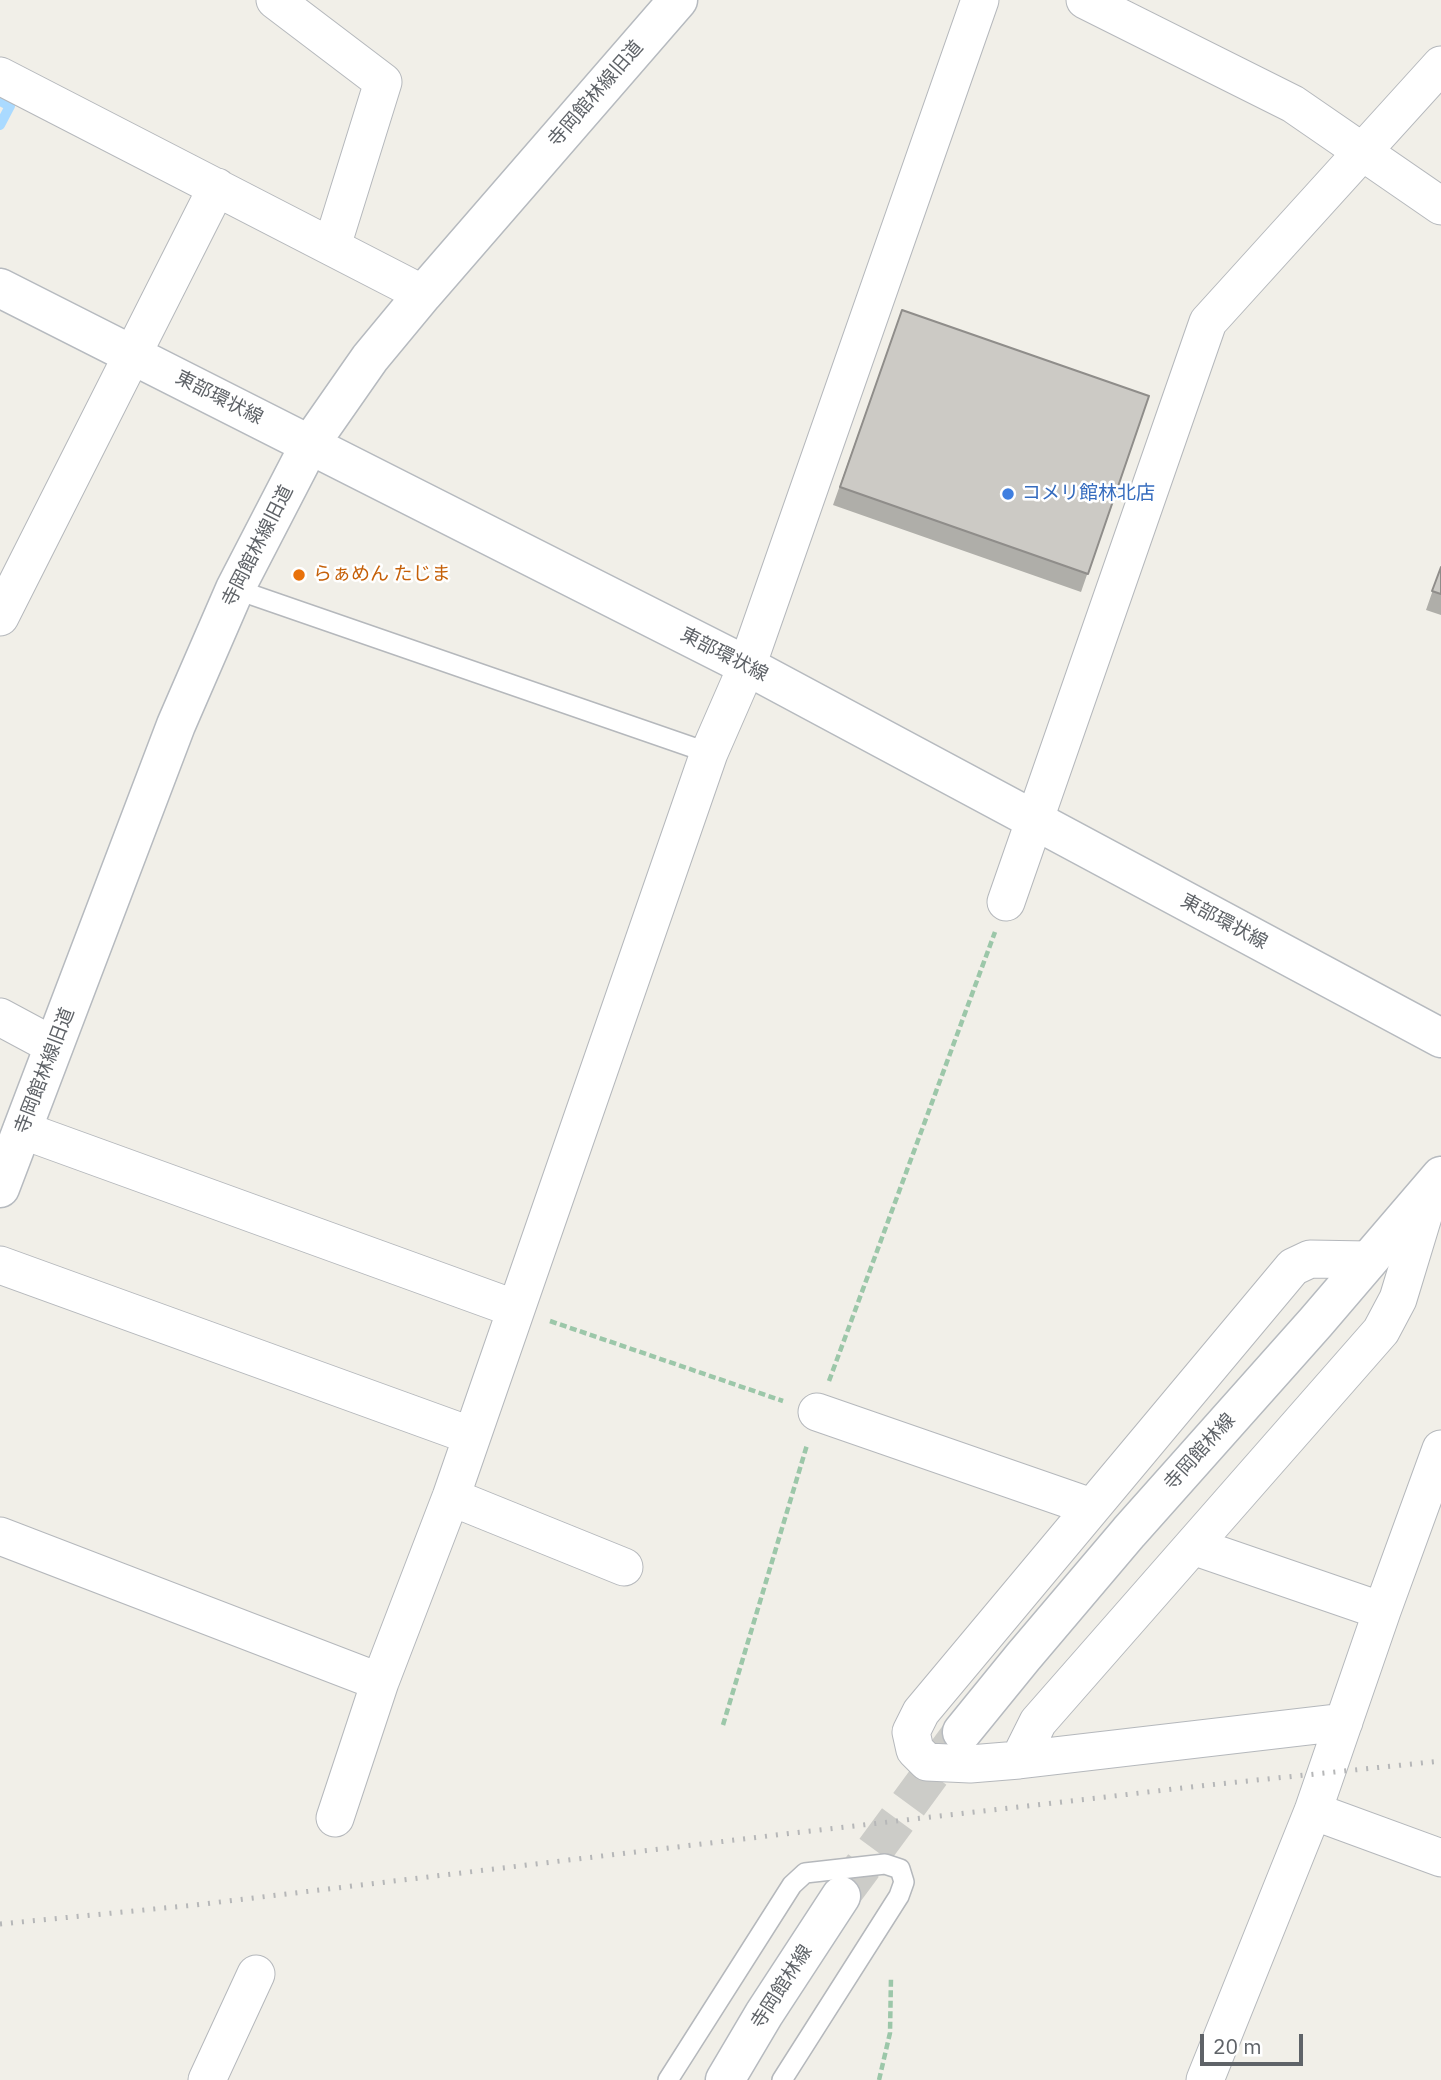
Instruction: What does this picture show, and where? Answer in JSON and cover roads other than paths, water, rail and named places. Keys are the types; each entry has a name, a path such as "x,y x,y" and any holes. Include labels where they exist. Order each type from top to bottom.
{"street":[{"path":"275,0 383,82 332,246"},
{"name":"寺岡館林線旧道","path":"0,1188 176,724 235,589 310,444 370,358 423,293 678,0"},
{"path":"335,1818 380,1682 451,1497 709,753 747,666 980,0"},
{"path":"1085,0 1293,104 1441,206"},
{"path":"1006,902 1208,321 1441,65"},
{"path":"0,76 423,293"},
{"path":"0,617 217,187"},
{"name":"東部環状線","path":"0,288 747,666 1441,1038"},
{"path":"0,1017 54,1046"},
{"path":"22,1130 516,1309"},
{"path":"1019,1760 1038,1722 1381,1331 1398,1299 1436,1182"},
{"name":"寺岡館林線","path":"962,1732 1129,1532 1316,1322 1436,1182"},
{"path":"1344,1722 970,1764 927,1762 915,1750 911,1732 920,1713 1293,1267 1310,1259 1368,1260"},
{"path":"0,1265 472,1436"},
{"path":"817,1412 1090,1507"},
{"path":"1205,2080 1313,1811 1441,1449"},
{"path":"451,1497 624,1567"},
{"path":"0,1536 380,1682"},
{"path":"1193,1546 1382,1611"},
{"path":"1313,1811 1441,1858"},
{"name":"寺岡館林線","path":"725,2080 764,2014 841,1896"},
{"path":"207,2080 256,1974"}],"lane":[{"path":"235,589 709,753"},
{"path":"668,2080 792,1885 805,1872 885,1864 900,1869 904,1882 899,1896 782,2080"}],"waterway":[{"path":"0,101 10,106 0,125"}],"tunnel":[{"path":"841,1896 958,1737"}],"railway":[{"path":"0,1924 195,1905 793,1833 1441,1761"}],"place":[{"name":"コメリ館林北店","path":"1008,494"},
{"name":"らぁめん たじま","path":"299,575"}]}
